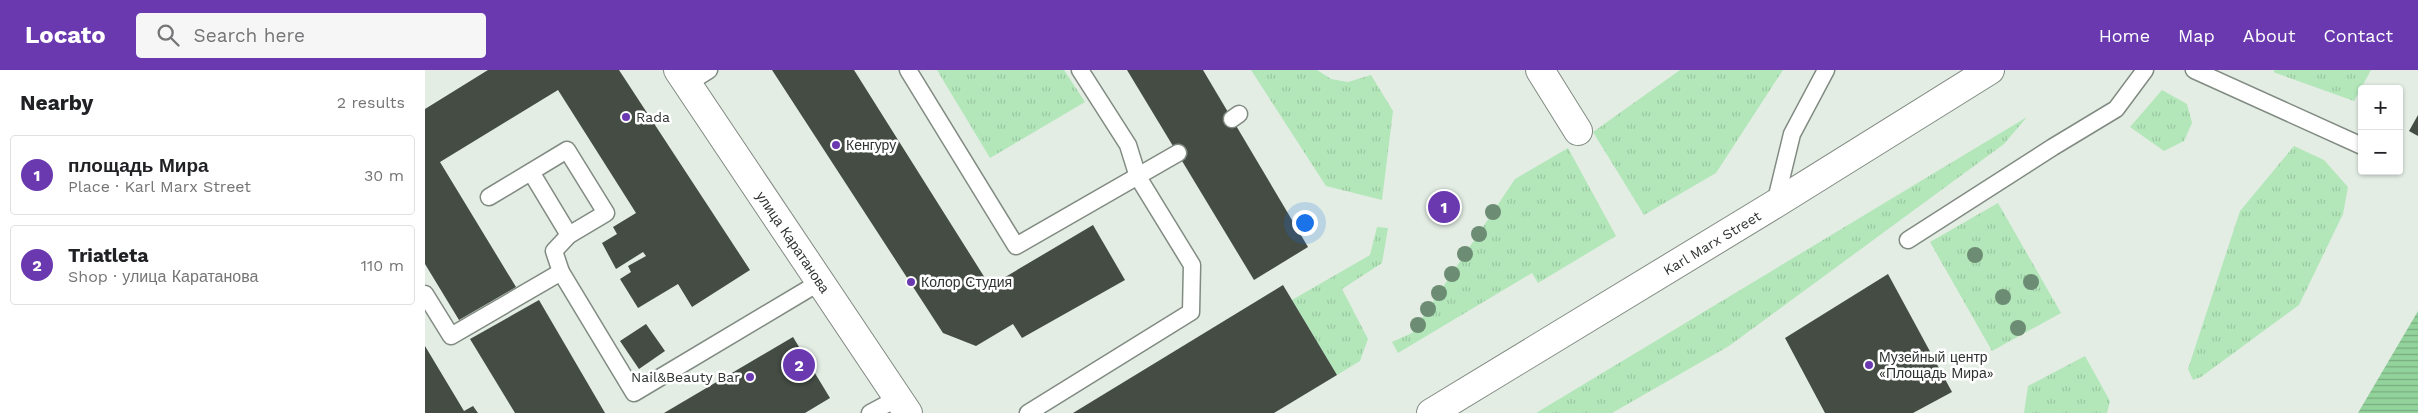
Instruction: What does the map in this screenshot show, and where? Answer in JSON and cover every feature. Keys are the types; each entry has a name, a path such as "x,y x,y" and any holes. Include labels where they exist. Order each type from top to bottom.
{"main road":[{"path":"1540,70 1578,131"},
{"name":"Karl Marx Street","path":"1431,413 1775,204 1990,70"},
{"name":"улица Каратанова","path":"692,75 820,282 903,406"}],"lane":[{"path":"908,70 1016,246 1177,153"},
{"path":"1028,413 1191,312 1192,265 1138,177 1128,145 1080,70"},
{"path":"1775,204 1792,134 1826,70"},
{"path":"1908,240 2053,146 2116,109 2145,70"},
{"path":"2194,70 2358,144"},
{"path":"489,197 567,150 605,212 569,235 554,251 561,272 634,393 820,282"},
{"path":"531,172 569,235"},
{"path":"425,294 451,336 561,272"},
{"path":"870,413 903,406"}],"green space":[{"path":"937,70 1064,70 1085,102 990,158"},
{"path":"1251,70 1317,70 1331,79 1348,82 1371,75 1393,111 1382,200 1326,186"},
{"path":"1680,70 1783,70 1716,173 1644,215 1593,132"},
{"path":"2275,70 2371,70 2363,85 2358,85 2358,94 2354,101 2273,72"},
{"path":"2162,90 2187,104 2192,123 2184,141 2164,151 2130,127"},
{"path":"2027,117 2004,144 1729,346 1612,413 1536,413"},
{"path":"2294,146 2324,160 2348,187 2343,214 2299,305 2201,377 2193,380 2188,369 2240,211"},
{"path":"1568,148 1616,236 1538,283 1532,273 1398,353 1392,342 1412,333 1515,179"},
{"path":"1998,203 2061,313 1992,351 1930,242"},
{"path":"1377,227 1388,228 1382,263 1342,289 1368,339 1360,361 1337,375 1292,300 1370,255"},
{"path":"2085,356 2110,401 2107,413 2024,413 2028,386"}],"shaded area":[{"path":"2418,311 2418,413 2358,413"}],"building":[{"path":"488,70 619,70 750,270 692,307 678,284 638,308 620,279 631,272 628,266 646,256 643,252 616,269 602,243 617,234 613,227 636,213 558,90 440,162 516,287 459,320 425,264 425,109"},
{"path":"772,70 854,70 990,286 1093,225 1125,280 1022,338 1013,324 976,346 943,333"},
{"path":"1127,70 1203,70 1308,247 1254,280"},
{"path":"2418,115 2418,136 2409,131"},
{"name":"Музейный центр «Площадь Мира»","path":"1888,274 1952,392 1913,413 1825,413 1785,338"},
{"path":"1283,285 1337,375 1274,413 1073,413"},
{"path":"539,300 605,413 515,413 470,339"},
{"path":"646,324 665,351 639,369 620,341"},
{"path":"793,337 830,398 805,413 664,413"},
{"path":"425,346 464,411 473,406 478,413 425,413"}],"place":[{"name":"Rada","path":"626,117"},
{"name":"Кенгуру","path":"836,145"},
{"name":"площадь Мира","path":"1444,207"},
{"name":"Колор Студия","path":"911,282"},
{"name":"Triatleta","path":"799,365"},
{"name":"Музейный центр «Площадь Мира»","path":"1869,365"},
{"name":"Nail&Beauty Bar","path":"750,377"}]}
